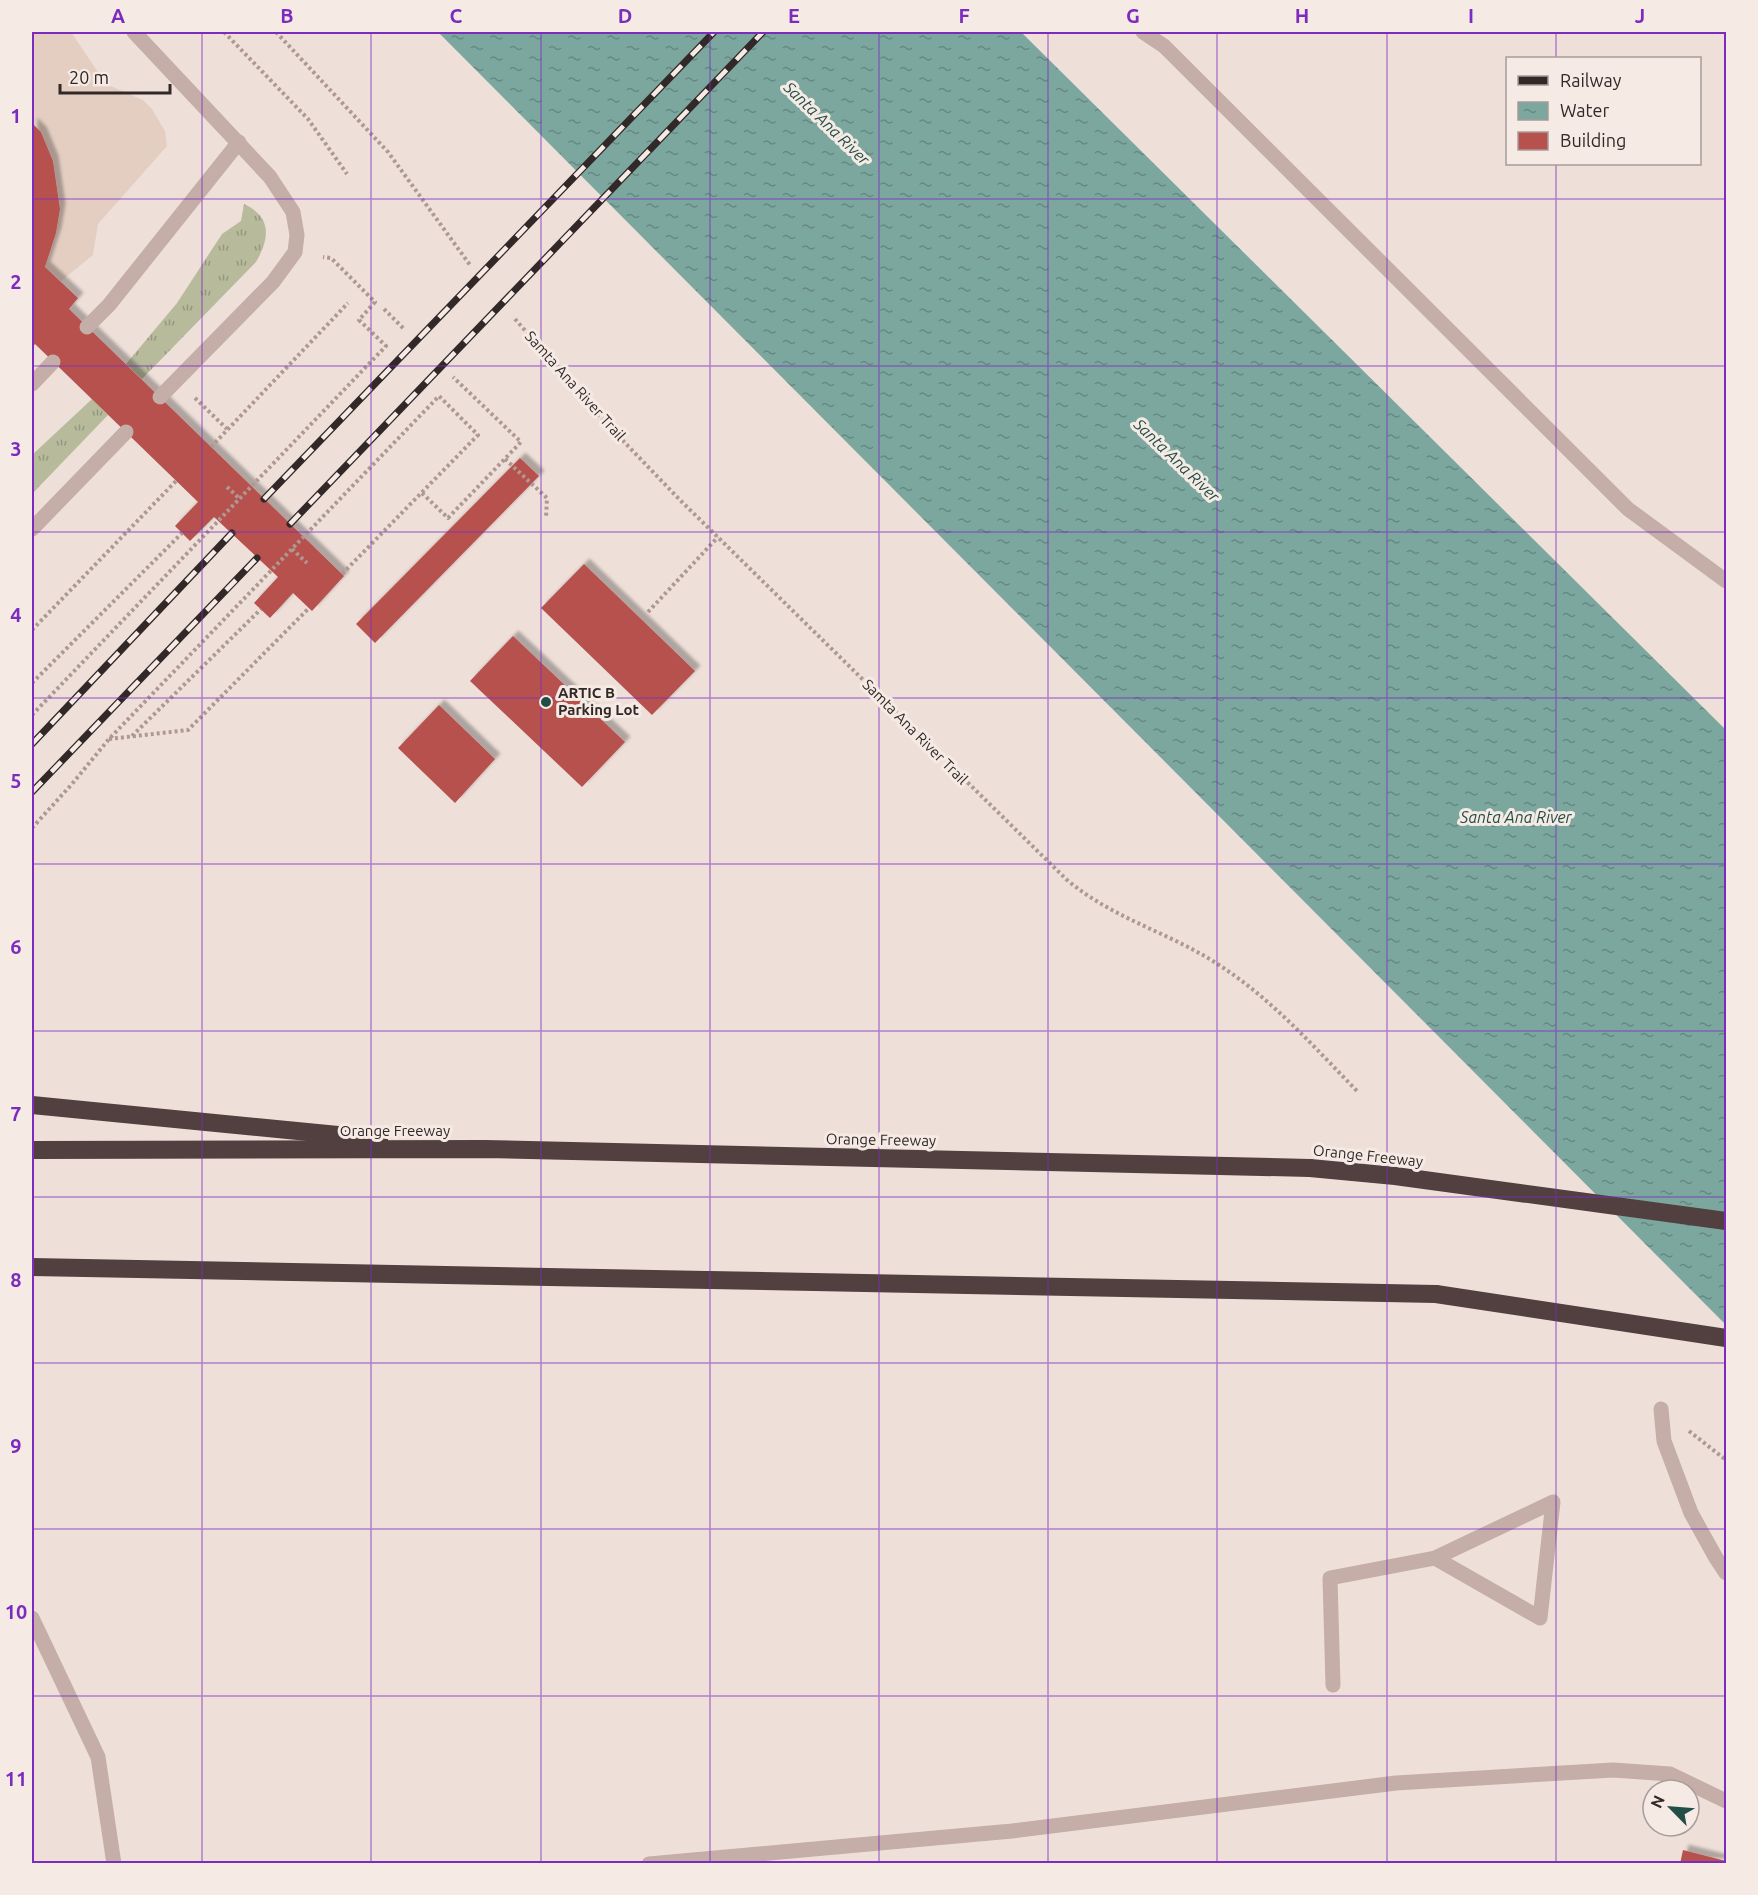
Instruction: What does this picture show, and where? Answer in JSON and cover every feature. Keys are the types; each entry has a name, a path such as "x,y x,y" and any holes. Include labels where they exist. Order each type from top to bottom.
{"highway":[{"path":"32,1105 485,1149"},
{"name":"Orange Freeway","path":"32,1150 485,1149 1310,1168 1395,1176 1726,1221"},
{"path":"32,1267 1436,1294 1726,1338"}],"lane":[{"path":"134,32 270,177 293,212 297,235 294,252 273,282 160,397"},
{"path":"1143,32 1164,46 1628,509 1726,581"},
{"path":"87,327 109,305 239,142"},
{"path":"32,384 53,362"},
{"path":"32,529 126,432"},
{"path":"1660,1409 1664,1442 1691,1513 1726,1573"},
{"path":"1332,1685 1330,1578 1435,1558 1553,1502 1540,1618 1435,1558"},
{"path":"32,1618 98,1757 114,1863"},
{"path":"649,1863 1023,1830 1396,1783 1603,1770 1670,1774 1726,1801"}],"path":[{"path":"224,32 308,119 347,174"},
{"path":"276,32 388,153 470,265"},
{"path":"32,715 386,346 359,320 375,302 331,258 323,256"},
{"path":"211,447 348,303"},
{"path":"384,309 404,329"},
{"name":"Samta Ana River Trail","path":"516,319 605,422 679,500 1067,880 1082,893 1125,918 1218,963 1257,991 1358,1092"},
{"path":"422,493 448,518 521,442 453,376"},
{"path":"177,381 227,429"},
{"path":"32,828 109,739 439,396 478,435 342,574"},
{"path":"505,459 547,498 546,518"},
{"path":"32,630 176,481"},
{"path":"227,487 240,499"},
{"path":"32,683 182,533"},
{"path":"648,612 718,537"},
{"path":"292,549 307,562"},
{"path":"109,739 188,730 309,608"},
{"path":"131,736 261,609"},
{"path":"1660,1409 1726,1460"}],"green space":[{"path":"244,204 260,215 266,229 264,245 256,262 142,379 126,364 177,303 222,234 241,221"},
{"path":"92,399 108,415 32,494 32,455"}],"shaded area":[{"path":"32,32 71,32 106,84 143,100 152,109 165,131 167,146 98,224 93,255 61,281 45,267 56,233 60,209 53,161 41,132 32,123"}],"water":[{"name":"Santa Ana River","path":"438,32 1021,32 1726,730 1726,1325"}],"building":[{"path":"32,123 41,132 53,161 60,209 56,233 45,267 78,298 69,309 344,576 312,611 293,593 270,618 254,603 278,577 214,517 190,541 175,526 198,502 35,344 32,348"},
{"path":"520,458 539,476 375,643 356,624"},
{"path":"584,564 695,671 652,715 541,608"},
{"path":"513,636 625,742 582,787 470,681"},
{"path":"439,705 495,759 455,803 398,748"},
{"path":"1683,1850 1726,1861 1726,1864 1680,1864"}],"railway":[{"path":"264,499 714,32"},
{"path":"290,524 763,32"},
{"path":"32,744 232,533"},
{"path":"32,792 257,558"}],"place":[{"name":"ARTIC B Parking Lot","path":"546,702"}]}
